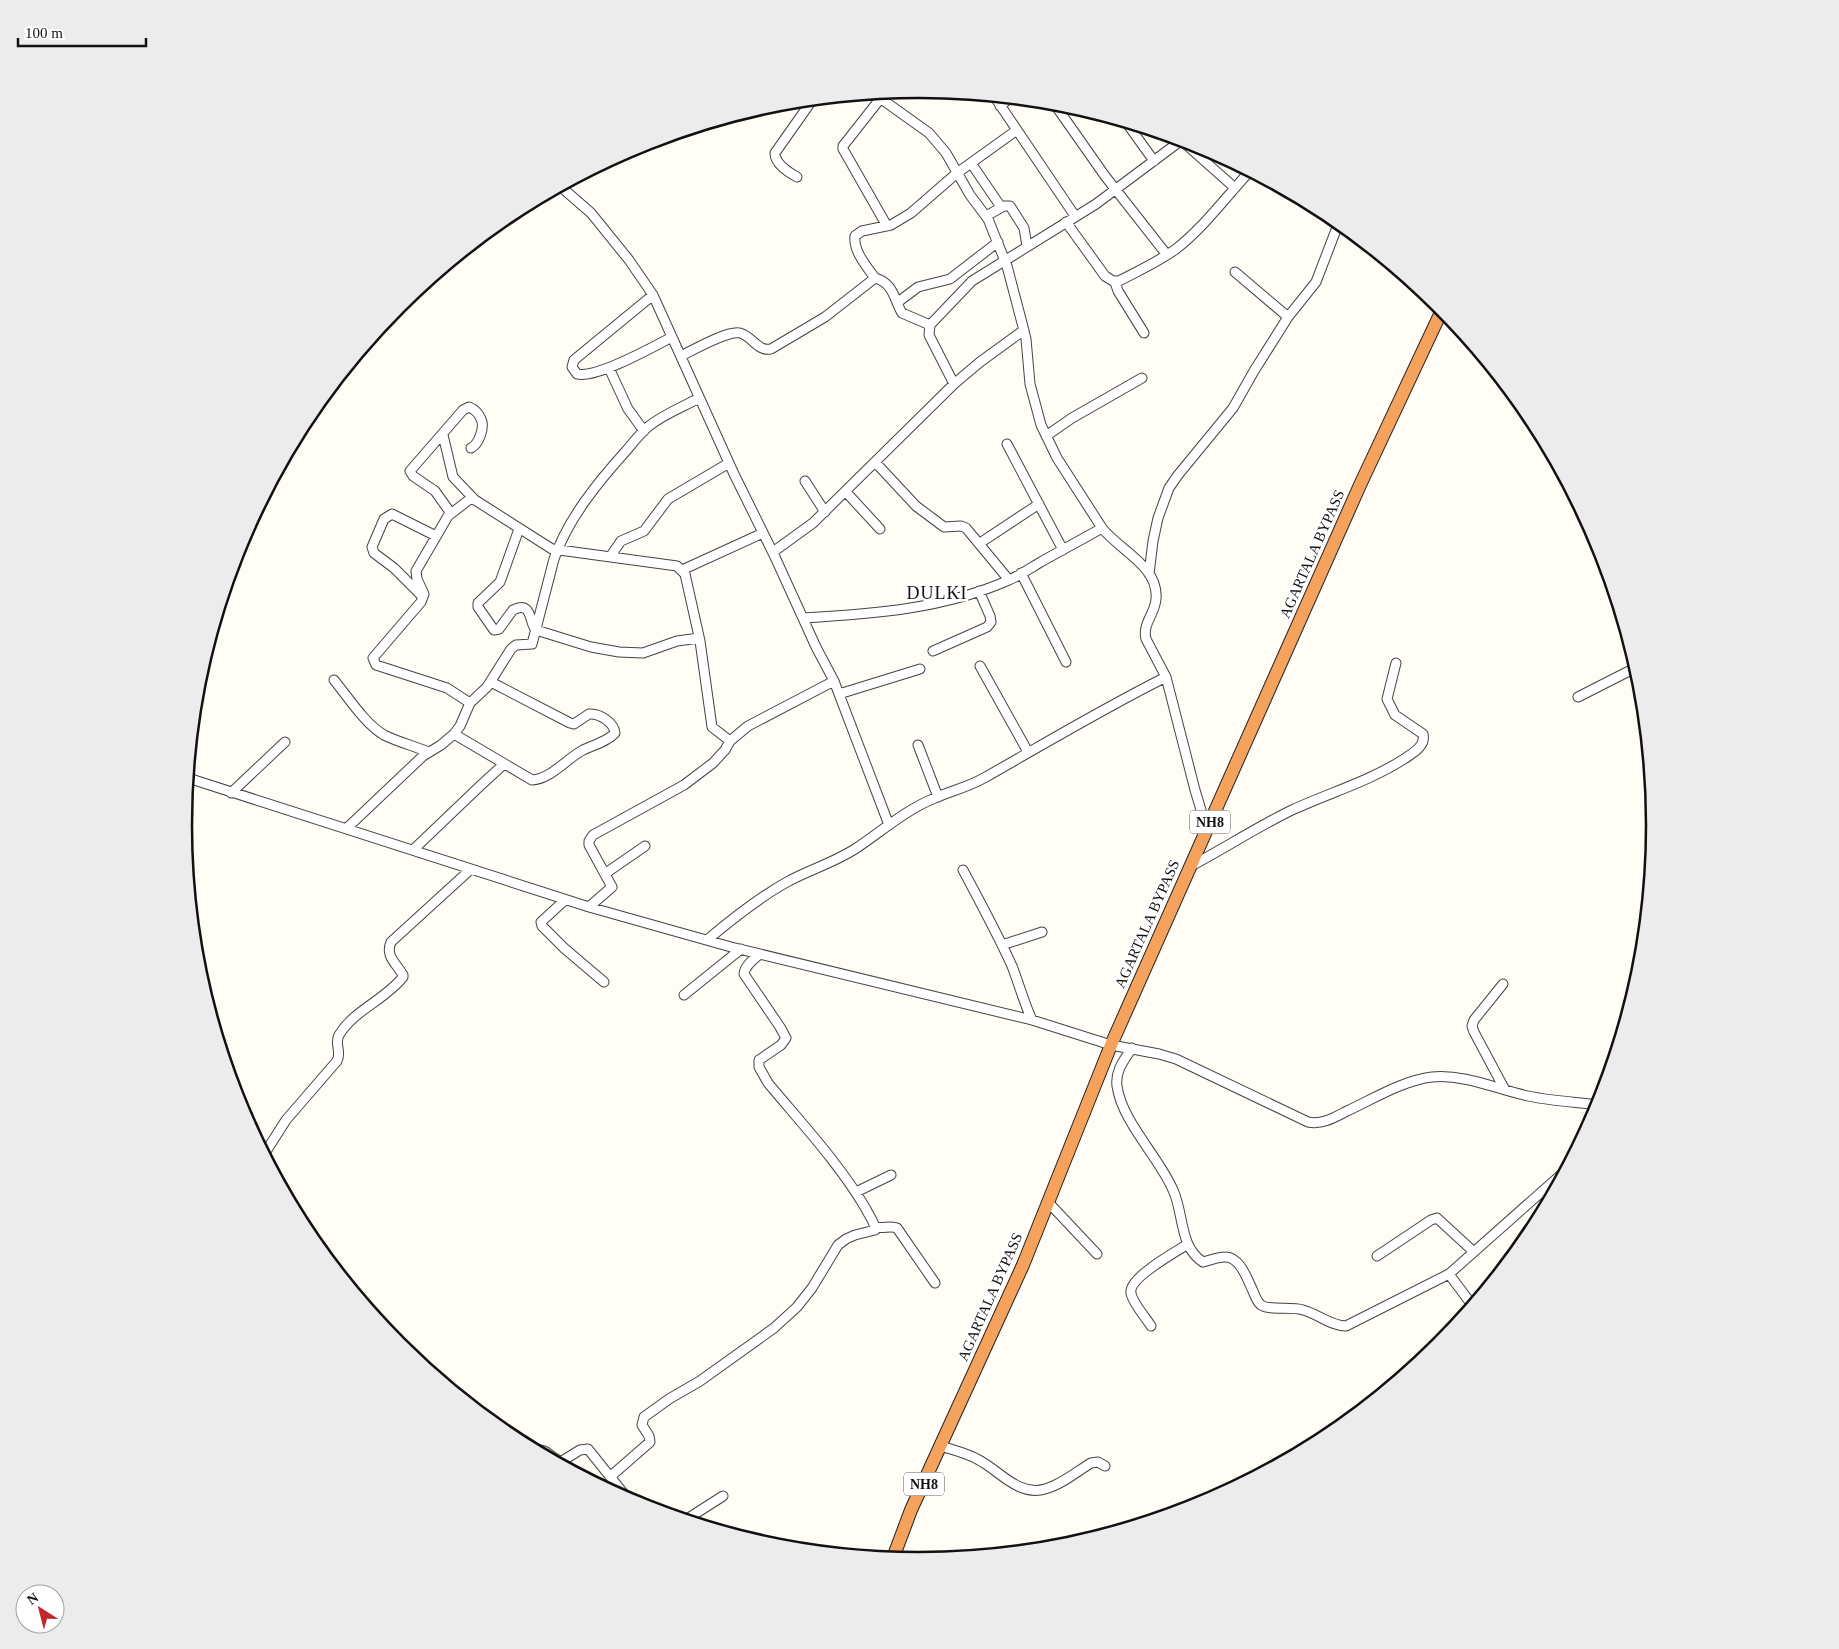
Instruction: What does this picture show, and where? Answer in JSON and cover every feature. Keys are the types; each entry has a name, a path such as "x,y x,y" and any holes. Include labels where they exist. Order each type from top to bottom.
{"highway":[{"name":"AGARTALA BYPASS","path":"896,1551 908,1517 1020,1273 1110,1045 1360,485 1439,316"}],"street":[{"path":"875,99 842,146 887,226"},
{"path":"881,99 929,133 946,153 986,216 1005,260 1024,330 1030,384 1046,436 1057,458 1107,535 1150,574 1155,586 1156,597 1144,633 1166,677 1207,830"},
{"path":"998,102 1075,216"},
{"path":"1000,106 1004,103"},
{"path":"797,176 785,170 777,160 775,153 808,107"},
{"path":"1058,111 1116,190 1167,255"},
{"path":"930,325 902,313 891,288 876,278 862,260 854,241 855,236 862,231 887,226 911,213 957,173 1017,130"},
{"path":"1134,130 1154,161"},
{"path":"954,384 929,335 930,325 972,281 1116,190 1176,145"},
{"path":"1195,152 1235,188"},
{"path":"971,163 1001,207"},
{"path":"1115,282 1167,255 1192,235 1246,175"},
{"path":"565,190 591,213 629,260 653,295 729,463 834,681 889,825"},
{"path":"986,216 1008,205 1013,209 1024,228 1027,246"},
{"path":"1066,222 1105,276 1115,282 1118,291 1144,333"},
{"path":"1150,574 1153,541 1158,518 1169,488 1233,408 1288,317 1316,282 1336,229"},
{"path":"898,302 918,287 950,279 998,242"},
{"path":"1235,272 1288,317"},
{"path":"681,356 735,332 746,335 766,350 771,349 825,317 876,278"},
{"path":"653,295 574,360 572,364 574,371 582,375 609,368 672,337"},
{"path":"773,552 825,512 954,384 980,362 1024,330"},
{"path":"609,368 628,409 644,431"},
{"path":"1046,436 1072,418 1142,378"},
{"path":"347,828 422,756 441,745 454,734 460,726 470,703 491,682 511,649 516,645 532,644 557,551 577,515 604,476 644,431 656,421 699,398"},
{"path":"450,512 435,491 413,476 410,471 463,410 470,407 481,418 482,422 478,442 471,448"},
{"path":"442,435 453,477 475,500 547,547 557,551 677,566 682,570 685,574 699,638 712,726 730,741"},
{"path":"1007,444 1063,550"},
{"path":"875,462 916,506 944,527 961,526 966,528 1009,580"},
{"path":"610,557 621,541 644,531 668,499 729,463"},
{"path":"806,481 825,512"},
{"path":"846,492 880,529"},
{"path":"470,703 447,688 380,666 374,662 373,658 417,607 423,597 424,594 417,579 416,571 450,512 467,500 475,500"},
{"path":"980,543 1039,504"},
{"path":"423,597 394,568 374,553 372,547 384,519 392,514 436,536"},
{"path":"803,618 900,609 943,601 979,591 1009,580 1102,528"},
{"path":"519,529 503,576 496,586 480,600 478,607 491,628 497,630 516,608 527,610 532,616 532,626 536,630 591,647 619,652 643,653 677,641 699,638"},
{"path":"682,570 764,533"},
{"path":"1021,573 1066,662"},
{"path":"933,651 987,627 991,622 979,591"},
{"path":"1191,866 1292,810 1363,780 1402,760 1422,744 1425,739 1423,734 1395,715 1387,699 1396,663"},
{"path":"980,666 1028,752"},
{"path":"839,694 920,669"},
{"path":"1578,697 1630,671"},
{"path":"707,940 747,908 778,888 806,872 826,865 855,849 889,825 938,797 966,787 1116,702 1166,677"},
{"path":"334,680 370,724 385,735 429,752"},
{"path":"589,907 612,887 589,845 593,835 684,785 713,764 730,741 748,726 834,681"},
{"path":"454,734 532,780 538,780 576,754 613,736 616,730 595,713 589,714 574,724 570,724 491,682"},
{"path":"231,793 285,742"},
{"path":"918,745 938,797"},
{"path":"412,850 504,764"},
{"path":"194,780 589,907 760,954 1032,1020 1110,1045 1132,1048 1176,1059 1278,1109 1315,1124 1330,1120 1408,1083 1431,1077 1467,1080 1530,1096 1591,1104"},
{"path":"606,873 645,846"},
{"path":"268,1148 286,1120 337,1061 340,1055 337,1044 338,1036 358,1014 403,977 390,958 388,951 391,942 471,869"},
{"path":"963,870 1002,945 1032,1020"},
{"path":"565,900 546,916 541,922 542,926 564,948 604,982"},
{"path":"1002,945 1042,932"},
{"path":"684,995 741,949"},
{"path":"760,954 744,969 744,974 786,1038 781,1045 759,1060 759,1067 768,1083 825,1150 856,1192 875,1227"},
{"path":"1503,984 1474,1020 1472,1026 1505,1090"},
{"path":"1132,1048 1120,1067 1117,1078 1120,1099 1173,1190 1188,1244 1197,1258 1203,1262 1225,1257 1230,1257 1237,1262 1261,1304 1268,1308 1285,1307 1303,1310 1339,1326 1346,1326 1437,1282 1449,1274 1552,1183"},
{"path":"856,1192 891,1175"},
{"path":"1048,1202 1097,1254"},
{"path":"1377,1256 1431,1220 1437,1218 1474,1252"},
{"path":"875,1227 891,1226 897,1228 935,1283"},
{"path":"611,1476 650,1442 642,1425 644,1417 700,1381 774,1328 797,1307 812,1288 838,1245 855,1235 871,1232 875,1230 875,1227"},
{"path":"1152,1326 1130,1292 1131,1287 1154,1266 1188,1244"},
{"path":"1449,1274 1469,1301"},
{"path":"941,1446 976,1458 1020,1488 1033,1491 1044,1490 1091,1463 1098,1462 1105,1466"},
{"path":"565,1459 580,1450 588,1449 611,1476 615,1485"},
{"path":"693,1515 723,1496"}],"district":[{"name":"DULKI","path":"937,593"}]}
